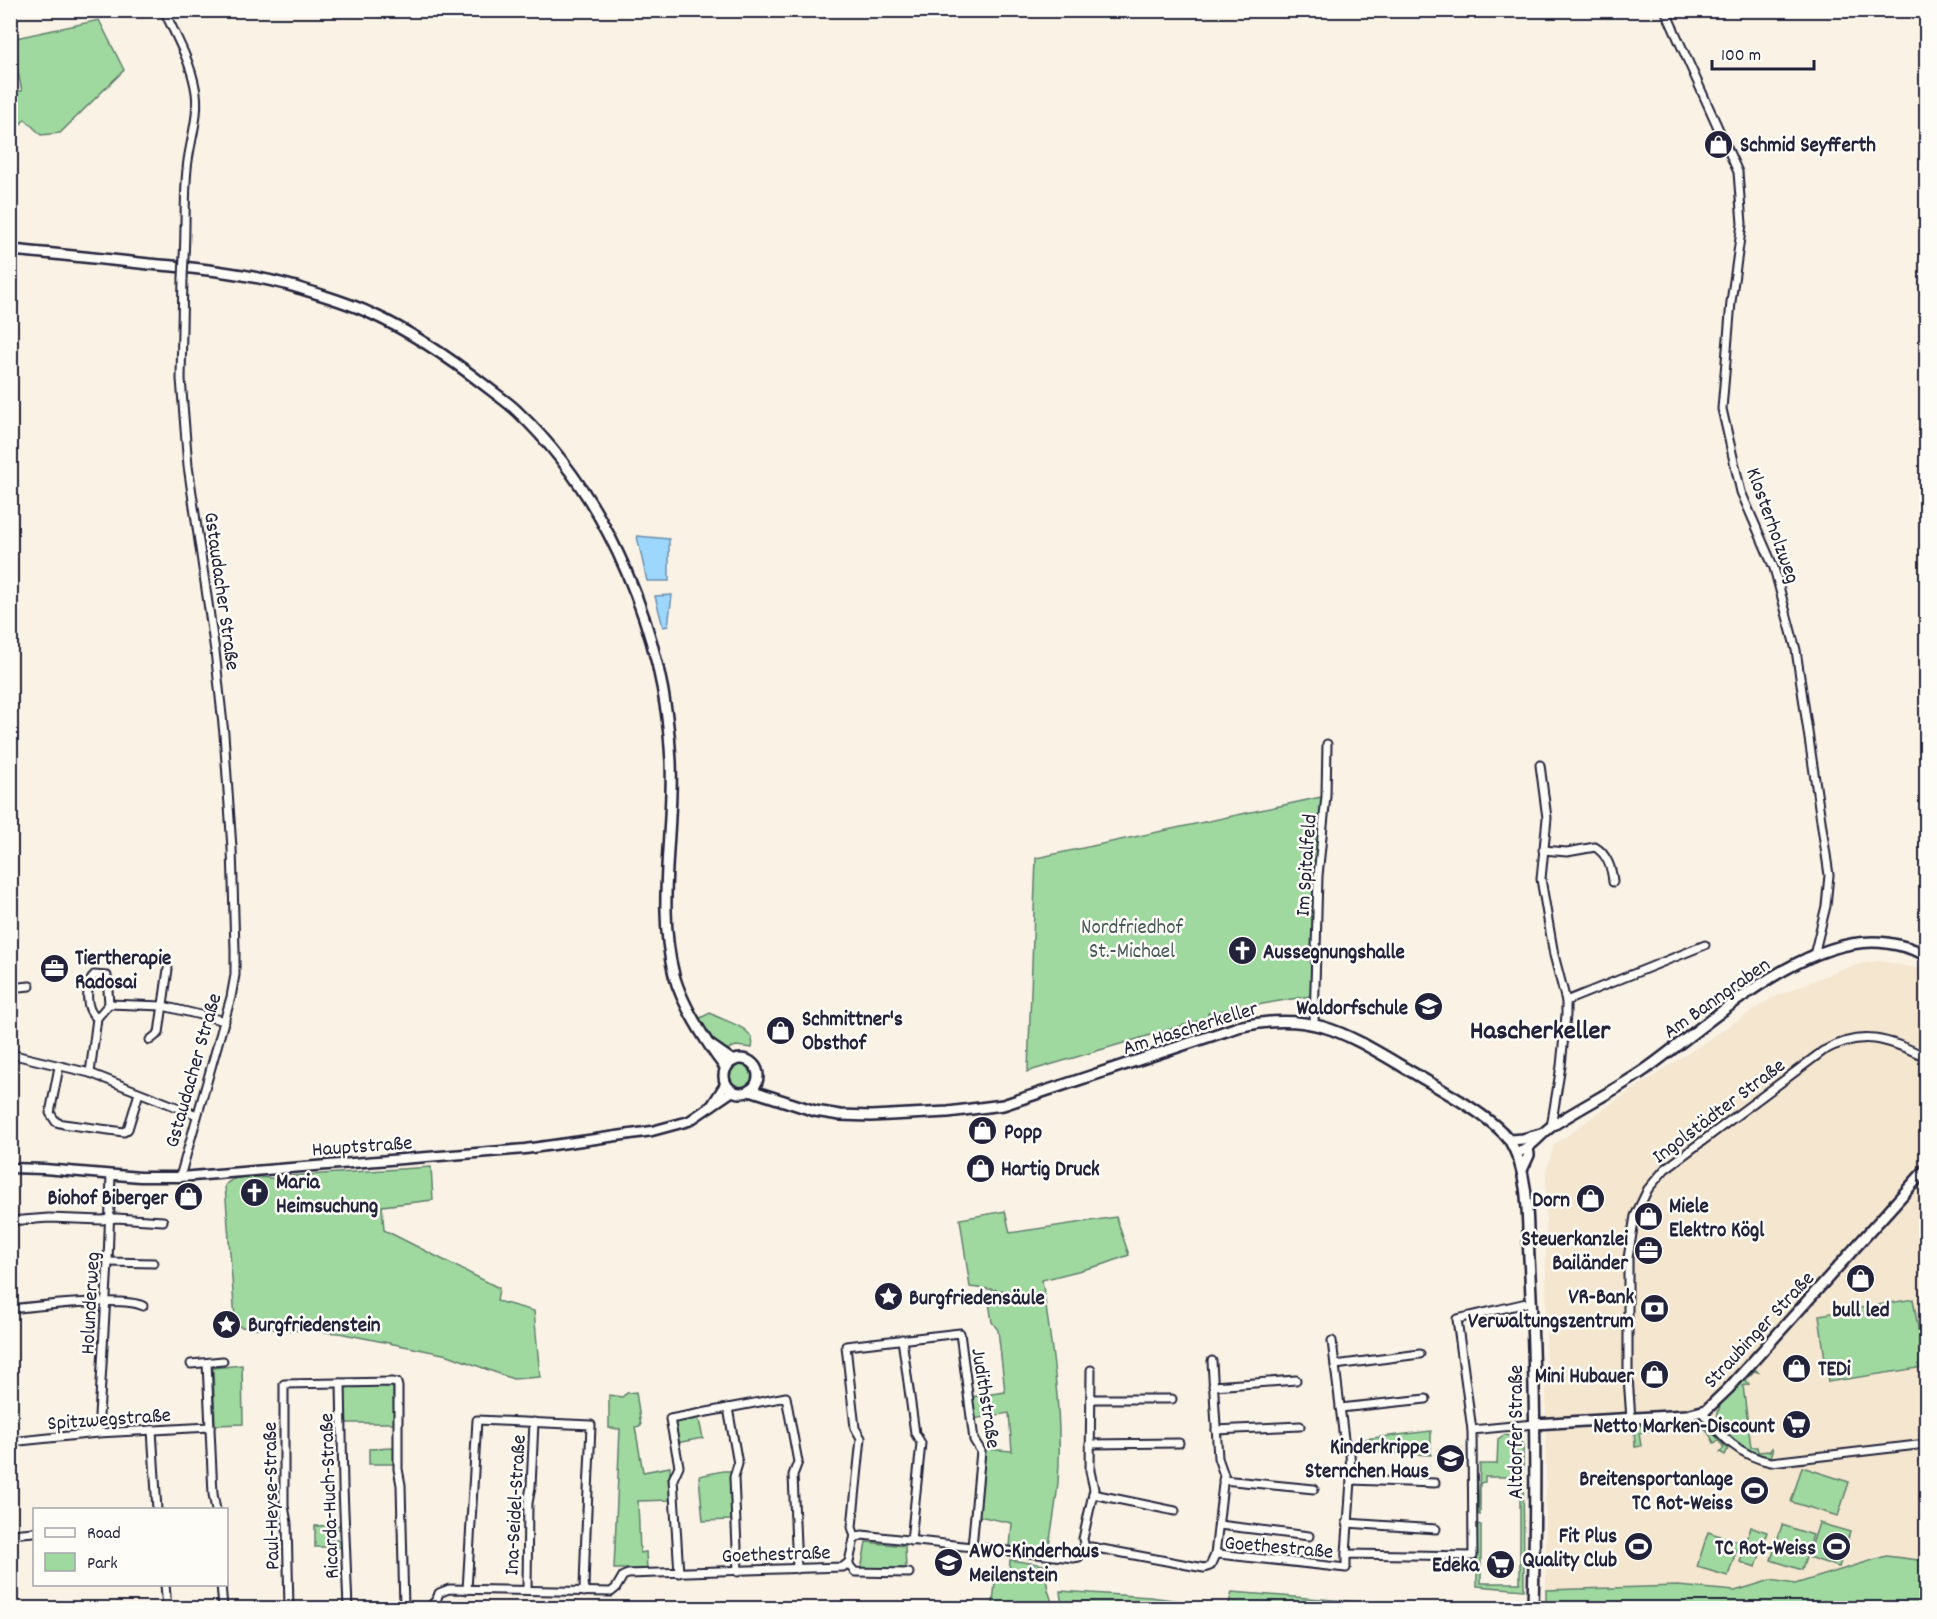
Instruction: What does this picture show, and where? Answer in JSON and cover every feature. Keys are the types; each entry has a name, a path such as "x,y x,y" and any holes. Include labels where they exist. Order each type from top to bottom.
{"main road":[{"path":"10,250 175,266 240,275 289,286 368,312 456,362 516,410 558,457 592,506 611,540 638,599 656,658 665,705 671,760 667,906 668,937 674,974 680,991 708,1043 729,1065"},
{"name":"Am Banngraben","path":"1510,1140 1523,1139 1547,1130 1594,1102 1646,1069 1710,1020 1778,974 1814,955 1853,943 1870,942 1895,944 1926,955"},
{"name":"Am Hascherkeller","path":"776,1097 829,1114 879,1116 948,1112 1003,1105 1238,1027 1274,1021 1314,1024 1348,1035 1469,1106 1510,1140 1522,1170 1531,1292"},
{"path":"741,1059 751,1062 757,1070 757,1082 750,1090 742,1093 733,1091 726,1083 724,1076 729,1065 741,1059"},
{"path":"757,1082 776,1097"},
{"path":"750,1090 776,1097"},
{"name":"Am Banngraben","path":"1516,1153 1528,1149 1547,1130"},
{"name":"Am Banngraben","path":"1522,1170 1529,1155 1528,1149"},
{"name":"Straubinger Straße","path":"1534,1424 1631,1419 1702,1412 1755,1361 1926,1169"},
{"name":"Altdorfer Straße","path":"1531,1292 1534,1424 1533,1608"}],"street":[{"name":"Gstaudacher Straße","path":"164,10 185,57 196,89 196,106 185,190 182,379 188,466 221,697 232,848 235,964 225,1021 180,1177"},
{"name":"Klosterholzweg","path":"1665,10 1738,172 1742,224 1731,302 1722,409 1741,492 1774,568 1796,650 1829,874 1826,906 1814,955"},
{"name":"Im Spitalfeld","path":"1314,1024 1318,876 1326,796 1327,744"},
{"path":"1540,765 1547,818 1541,879 1554,955 1566,1001 1561,1066 1547,1130"},
{"path":"1543,850 1567,852 1595,847 1612,870 1613,882"},
{"path":"1566,1001 1705,945"},
{"path":"150,1040 159,1033 168,969"},
{"path":"90,1073 97,1018 109,1004 107,976 94,975 90,980 88,1002 90,1013 97,1018"},
{"path":"10,988 30,986"},
{"path":"109,1004 163,1006 225,1021"},
{"name":"Ingolstädter Straße","path":"1631,1419 1628,1377 1628,1258 1635,1216 1654,1180 1733,1117 1822,1051 1835,1044 1850,1038 1877,1038 1889,1040 1926,1057"},
{"path":"10,1054 90,1073 197,1115"},
{"path":"59,1067 50,1113 56,1122 124,1132 128,1129 139,1093"},
{"name":"Hauptstraße","path":"710,1108 726,1083"},
{"name":"Hauptstraße","path":"10,1168 180,1177 525,1149 668,1128 689,1121 733,1091"},
{"name":"Holunderweg","path":"98,1433 111,1175"},
{"path":"10,1221 49,1218 163,1221"},
{"path":"108,1262 154,1263"},
{"path":"10,1309 106,1302 136,1302 142,1305"},
{"path":"1532,1302 1457,1319 1472,1430 1534,1424"},
{"name":"Judithstraße","path":"855,1537 852,1527 861,1438 854,1427 846,1346 960,1333 974,1440 981,1451 972,1547"},
{"path":"902,1339 915,1433 921,1443 911,1541"},
{"path":"1332,1341 1344,1439 1350,1451 1351,1480 1346,1554"},
{"path":"1335,1365 1420,1354"},
{"path":"191,1364 223,1361"},
{"path":"1212,1361 1218,1458 1224,1475 1215,1555"},
{"path":"207,1363 213,1494 216,1508"},
{"path":"1085,1548 1083,1539 1094,1489 1090,1471 1091,1370"},
{"path":"1213,1386 1296,1380"},
{"path":"341,1383 397,1383 404,1608"},
{"name":"Paul-Heyse-Straße","path":"289,1608 287,1523 284,1506 284,1384 341,1383"},
{"name":"Ricarda-Huch-Straße","path":"341,1383 342,1487 348,1608"},
{"path":"679,1573 673,1479 679,1466 670,1419 786,1397 798,1462 793,1475 797,1569"},
{"path":"1340,1408 1426,1398"},
{"path":"1091,1399 1172,1399"},
{"path":"728,1408 738,1464 734,1477 738,1572"},
{"path":"1702,1412 1733,1447 1760,1460 1771,1462 1926,1444"},
{"path":"467,1590 477,1420 591,1425 588,1507 585,1521 584,1592"},
{"name":"Ina-Seidel-Straße","path":"526,1590 528,1503 531,1487 534,1422"},
{"path":"1216,1430 1300,1426"},
{"name":"Spitzwegstraße","path":"10,1442 98,1433 210,1427"},
{"path":"152,1430 157,1508"},
{"name":"Goethestraße","path":"397,1608 430,1607 437,1601 439,1593 443,1590 613,1591 623,1575 627,1574 843,1567 848,1564 855,1537 868,1535 1073,1558 1079,1557 1085,1548 1090,1547 1204,1568 1212,1564 1215,1555 1346,1568 1346,1554 1473,1556 1472,1430"},
{"path":"1090,1444 1179,1443"},
{"path":"1223,1480 1314,1489"},
{"path":"1351,1480 1435,1483"},
{"path":"1093,1494 1175,1510"},
{"path":"1347,1523 1436,1529"},
{"path":"1219,1525 1309,1536"},
{"path":"10,1534 33,1532"},
{"path":"848,1564 855,1572 909,1573"},
{"path":"165,1586 167,1608"},
{"path":"221,1586 223,1608"}],"shaded area":[{"path":"1880,961 1926,970 1926,1561 1886,1556 1795,1584 1771,1581 1735,1591 1678,1586 1546,1590 1546,1172 1554,1145 1598,1113 1770,999 1839,970"},
{"name":"Kinderkrippe Sternchen Haus","path":"1464,1447 1464,1468 1437,1468 1437,1448"}],"green space":[{"path":"99,20 124,70 60,133 41,135 25,119 14,132 11,132 11,90 22,91 11,39"},
{"name":"Nordfriedhof St.-Michael","path":"1326,796 1321,853 1316,995 1208,1013 1208,1018 1026,1072 1028,1071 1036,858"},
{"path":"710,1013 745,1030 750,1035 752,1048 736,1046 724,1051 718,1046 698,1019"},
{"path":"742,1062 752,1066 756,1076 752,1086 742,1090 732,1086 728,1076 732,1066"},
{"path":"431,1167 433,1200 382,1206 384,1230 499,1288 497,1301 534,1311 540,1377 513,1379 448,1355 339,1333 240,1327 235,1319 225,1186 230,1181 245,1177 289,1180 291,1176"},
{"path":"1005,1211 1010,1233 1116,1217 1129,1255 1105,1264 1042,1280 1056,1381 1059,1432 1058,1482 1048,1551 1010,1547 1012,1523 978,1516 985,1449 1012,1451 1009,1413 973,1419 971,1397 1005,1392 998,1330 992,1322 988,1296 1037,1294 970,1287 960,1219"},
{"path":"1913,1299 1925,1367 1828,1382 1819,1315"},
{"path":"242,1365 243,1424 215,1425 213,1368"},
{"path":"1752,1370 1758,1372 1754,1371 1746,1380 1749,1384 1743,1386 1751,1447 1757,1447 1758,1452 1770,1451 1772,1448 1771,1457 1755,1452 1739,1443 1726,1431 1717,1417 1720,1405"},
{"path":"345,1386 393,1386 394,1423 345,1423"},
{"path":"636,1392 641,1426 635,1427 643,1472 670,1467 671,1500 638,1501 640,1553 646,1552 647,1569 614,1569 620,1429 609,1428 609,1395 622,1397 627,1393"},
{"path":"698,1416 703,1438 676,1443 675,1422"},
{"path":"1688,1424 1639,1433 1641,1446 1635,1447 1634,1426"},
{"path":"1699,1426 1711,1432 1719,1440 1714,1443 1707,1431"},
{"path":"1431,1431 1431,1455 1356,1451 1356,1440"},
{"path":"1504,1435 1518,1437 1523,1445 1524,1590 1477,1586 1477,1524 1481,1525 1481,1583 1520,1583 1520,1481 1514,1481 1514,1477 1485,1477 1485,1482 1480,1483 1480,1515 1478,1514 1480,1464 1497,1464 1498,1439"},
{"path":"1719,1440 1728,1449 1725,1455 1720,1452 1724,1448"},
{"path":"395,1448 394,1464 369,1464 369,1449"},
{"path":"1802,1467 1849,1482 1838,1516 1791,1502"},
{"path":"730,1471 731,1520 703,1521 699,1476"},
{"path":"1819,1523 1850,1532 1839,1567 1808,1557"},
{"path":"340,1525 340,1529 327,1530 327,1540 340,1540 341,1547 315,1547 315,1526"},
{"path":"1782,1525 1813,1535 1802,1570 1771,1560"},
{"name":"TC Rot-Weiss","path":"1751,1527 1767,1532 1756,1567 1740,1562"},
{"path":"1708,1532 1739,1542 1728,1576 1697,1567"},
{"path":"866,1542 905,1546 906,1568 861,1570"},
{"path":"1886,1556 1926,1561 1926,1608 1546,1608 1546,1590 1678,1586 1735,1591 1771,1580 1795,1584"},
{"path":"1010,1560 1044,1565 1054,1608 942,1608 993,1604 996,1572 1009,1573"},
{"path":"1060,1591 1150,1597 1228,1607 1232,1592 1435,1608 1062,1608"}],"water":[{"path":"637,536 669,539 669,581 647,581"},
{"path":"672,595 668,626 663,627 655,596"}],"place":[{"name":"Schmid Seyfferth","path":"1719,144"},
{"name":"Aussegnungshalle","path":"1242,951"},
{"name":"Tiertherapie Radosai","path":"54,969"},
{"name":"Waldorfschule","path":"1429,1007"},
{"name":"Schmittner's Obsthof","path":"781,1030"},
{"name":"Popp","path":"983,1131"},
{"name":"Hartig Druck","path":"980,1168"},
{"name":"Maria Heimsuchung","path":"255,1193"},
{"name":"Biohof Biberger","path":"189,1197"},
{"name":"Dorn","path":"1591,1199"},
{"name":"Miele Elektro Kögl","path":"1648,1217"},
{"name":"Steuerkanzlei Bailänder","path":"1649,1250"},
{"name":"bull led","path":"1861,1278"},
{"name":"Burgfriedensäule","path":"888,1297"},
{"name":"VR-Bank Verwaltungszentrum","path":"1655,1308"},
{"name":"Burgfriedenstein","path":"227,1324"},
{"name":"TEDi","path":"1797,1368"},
{"name":"Mini Hubauer","path":"1655,1375"},
{"name":"Netto Marken-Discount","path":"1796,1425"},
{"name":"Kinderkrippe Sternchen Haus","path":"1450,1458"},
{"name":"Breitensportanlage TC Rot-Weiss","path":"1754,1490"},
{"name":"Fit Plus Quality Club","path":"1638,1547"},
{"name":"TC Rot-Weiss","path":"1837,1547"},
{"name":"AWO-Kinderhaus Meilenstein","path":"948,1562"},
{"name":"Edeka","path":"1500,1564"}],"district":[{"name":"Hascherkeller","path":"1540,1029"}]}
